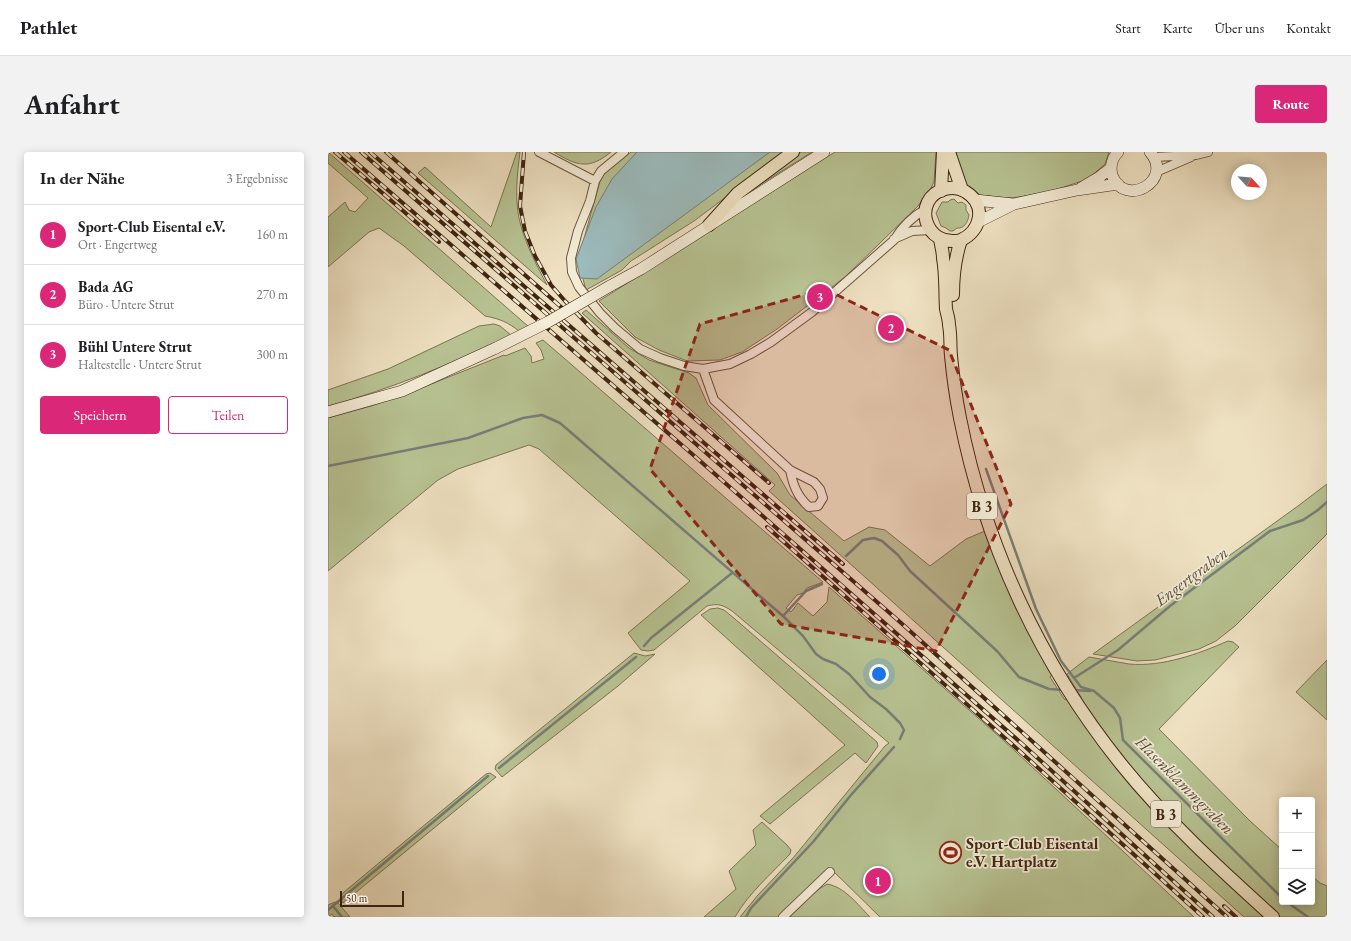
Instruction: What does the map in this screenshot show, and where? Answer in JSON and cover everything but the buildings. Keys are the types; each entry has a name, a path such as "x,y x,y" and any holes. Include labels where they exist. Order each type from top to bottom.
{"main road":[{"path":"710,225 738,193 793,152"},
{"path":"328,412 402,391 496,348 548,322 641,269 824,152"},
{"path":"941,191 943,152"},
{"path":"950,152 962,190"},
{"path":"1118,152 1114,158 1111,168 1113,177 1118,184 1127,190 1139,190 1150,184 1153,180 1156,172 1156,162 1152,155"},
{"path":"1077,190 1098,178 1111,168"},
{"path":"978,222 1014,204 1077,190 1118,184"},
{"path":"949,188 962,190 975,200 979,210 978,222 972,233 961,240 950,242 940,239 930,230 925,216 926,209 932,197 941,191 949,188"},
{"path":"975,200 1014,204"},
{"name":"B 3","path":"940,239 944,266 946,312 950,324"},
{"name":"B 3","path":"961,240 954,273 950,324 951,357 956,398 977,492 1011,583 1036,635 1059,675 1097,733 1121,764 1159,807 1213,862 1273,917"}],"street":[{"path":"539,152 595,181"},
{"path":"624,152 601,171 595,181 590,201 578,231 571,258 572,272 579,287 600,313 615,328 640,348 660,358 684,366 703,369 730,364 752,354 772,342 812,312 894,240 912,231 930,230"},
{"path":"1156,172 1196,155 1208,152"},
{"path":"1152,155 1196,155"},
{"path":"894,240 901,229 920,212 926,209"},
{"path":"703,369 714,400 790,470 814,482 820,489 823,498 818,506 808,506 801,500 793,486 790,470"},
{"path":"783,917 830,872"}],"highlighted area":[{"path":"825,289 949,350 1011,504 936,651 781,624 650,469 700,324"}],"green space":[{"path":"328,152 529,327 520,332 504,321 485,316 404,246 379,228 369,232 328,267 328,217 345,202 349,210 355,212 368,198 328,163"},
{"path":"517,152 520,152 517,189 517,208 519,217 523,234 529,249 547,285 418,173 425,167 491,227"},
{"path":"554,152 611,152 596,162 583,164 576,163"},
{"path":"631,152 786,152 694,221 631,261 622,270 586,290 578,260 600,181 605,172"},
{"path":"801,152 812,152 739,198"},
{"path":"835,152 936,152 934,182 918,206 845,277 777,329 742,352 720,360 687,361 659,350 635,337 599,301"},
{"path":"954,152 1109,152 1105,164 1088,179 1052,191 1007,198 979,195 965,183"},
{"path":"954,199 958,203 962,202 966,205 966,210 969,215 964,226 950,231 941,226 936,213 942,202 948,202"},
{"path":"586,310 629,348 649,360 689,373 696,378 708,405 777,473 790,495 844,541 869,527 885,530 930,566 966,539 985,531 999,568 1033,640 1052,675 1050,677 1065,700 1067,699 1265,917 1244,917 769,491 775,485 582,313"},
{"path":"494,324 500,326 512,336 399,384 328,406 328,390 388,369 479,326"},
{"path":"543,340 823,582 807,588 803,593 797,595 786,608 791,612 798,603 813,616 827,602 829,587 1002,739 1194,917 880,917 830,868 778,917 740,917 758,895 793,858 889,743 732,611 723,606 707,606 654,650 641,650 628,633 690,581 539,449 529,445 458,469 438,480 328,571 328,418 371,406 411,392 525,348 531,356 532,363 544,359 541,350 536,343"},
{"path":"1327,484 1327,534 1235,626 1216,641 1199,649 1155,660 1137,661 1093,654 1298,506"},
{"path":"718,608 724,610 735,619 877,742 878,746 866,763 855,753 770,824 760,816 845,745 701,615 710,609"},
{"path":"1228,641 1233,642 1239,647 1159,729 1249,820 1279,847 1279,905 1315,905 1315,879 1327,886 1327,917 1280,917 1243,883 1189,831 1130,767 1107,738 1079,698 1081,697 1067,674 1089,657 1129,664 1155,664 1192,655"},
{"path":"634,653 645,656 655,654 618,686 502,777 495,769 496,765"},
{"path":"1327,660 1327,720 1296,692"},
{"path":"490,773 496,777 343,903 341,897 344,892 486,774"},
{"path":"762,822 787,845 791,850 790,854 754,892 735,917 704,917 736,889 729,871 756,845 753,830"},
{"path":"827,884 840,889 856,902 870,917 786,917"},
{"path":"335,902 338,903 350,917 334,917 332,914 328,917 328,905"}],"water":[{"path":"637,152 770,152 597,279 580,278 576,259 596,207 612,179"}],"waterway":[{"path":"328,466 468,438 523,418 542,415 560,423 783,616 806,591 822,584"},
{"name":"Hasenklammgraben","path":"986,469 1036,609 1061,661 1081,687 1094,691 1114,708 1120,718 1123,740 1279,895"},
{"name":"Engertgraben","path":"1074,678 1118,650 1170,606 1270,531 1303,520 1327,502"},
{"path":"846,556 863,540 874,538 882,541 898,555 910,571 997,651 1019,677 1049,689 1064,690"},
{"path":"644,646 651,638 732,573"},
{"path":"783,616 803,636 816,654 823,659 836,664 849,674 870,697 886,709 900,723 904,730 900,739"},
{"path":"499,768 636,657"},
{"name":"Hasenklammgraben","path":"1073,690 1090,691"},
{"path":"746,917 751,908 813,842 851,795 894,747"},
{"path":"328,910 488,776"},
{"name":"Hasenklammgraben","path":"1291,905 1308,917"},
{"path":"333,906 342,917"}],"railway":[{"path":"335,152 439,242"},
{"path":"344,152 691,453 1020,742 1213,917"},
{"path":"361,152 900,622 1227,917"},
{"path":"370,152 843,564"},
{"path":"386,152 569,314"},
{"path":"524,152 520,206 525,231 535,256 551,285 596,333 769,483"},
{"path":"767,527 1015,747 1203,917"},
{"path":"1224,906 1236,917"}],"place":[{"name":"Bühl Untere Strut","path":"820,297"},
{"name":"Bada AG","path":"891,328"},
{"name":"Sport-Club Eisental e.V. Hartplatz","path":"950,852"},
{"name":"Sport-Club Eisental e.V.","path":"878,881"}]}
